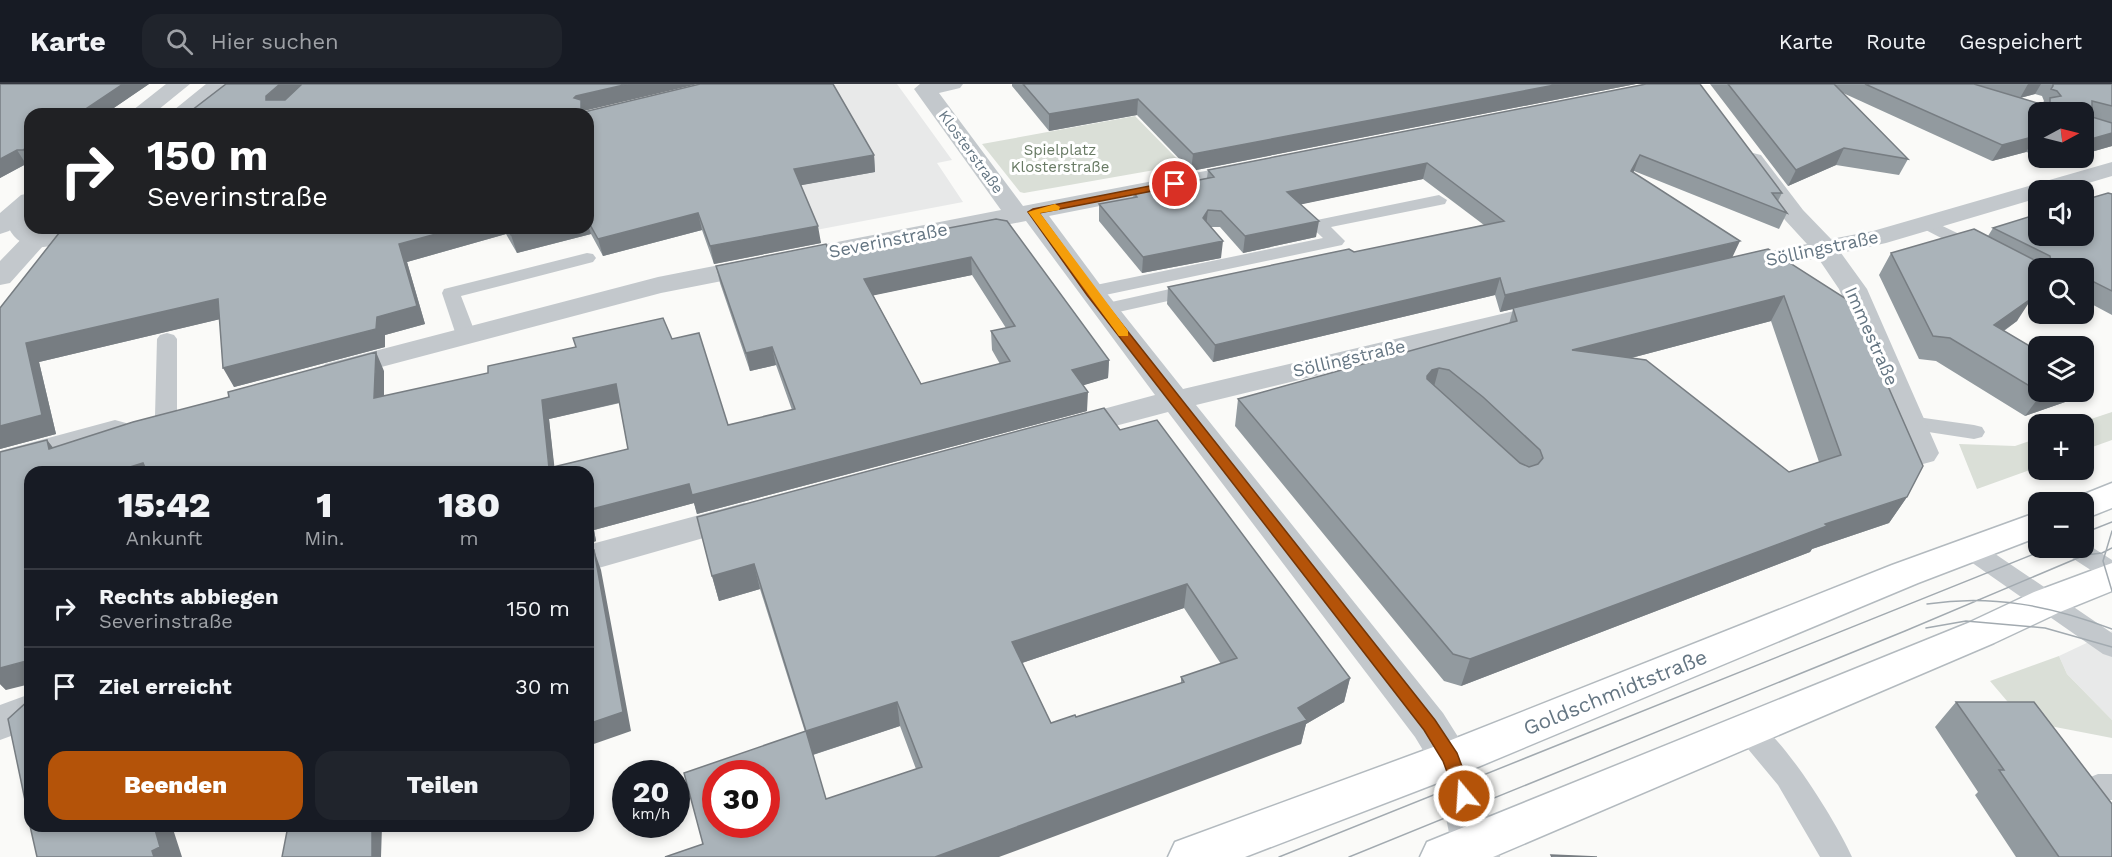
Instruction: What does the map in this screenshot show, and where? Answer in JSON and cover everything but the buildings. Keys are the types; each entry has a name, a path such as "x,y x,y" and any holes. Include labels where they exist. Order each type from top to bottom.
{"main road":[{"path":"2094,503 2112,495"},
{"name":"Goldschmidtstraße","path":"1191,857 1451,759 2028,528"},
{"path":"1465,853 1748,729 1981,633 2112,574"}],"street":[{"path":"147,108 180,84"},
{"path":"188,108 219,84"},
{"name":"Klosterstraße","path":"953,84 925,89 1098,301 1430,725 1451,759 1467,809 1465,853"},
{"name":"Immestraße","path":"1739,140 1794,215 1825,249 1853,289 1923,453"},
{"name":"Severinstraße","path":"316,375 658,285 1269,166"},
{"name":"Söllingstraße","path":"1716,271 1877,238 2112,169"},
{"path":"0,226 24,205"},
{"path":"24,210 20,216 19,227 24,234 40,234"},
{"path":"0,277 40,234"},
{"name":"Söllingstraße","path":"1039,436 1175,400 1390,360 1578,304"},
{"path":"0,462 177,413"},
{"path":"594,556 775,507"},
{"path":"0,723 24,713"}],"lane":[{"path":"1098,301 1238,262 1335,241 1318,225 1439,200"},
{"path":"1926,223 1994,259"},
{"path":"1225,248 1238,262"},
{"path":"466,335 451,293 587,258"},
{"path":"1098,301 1210,286"},
{"path":"167,339 177,413"},
{"path":"1910,423 1974,432"},
{"path":"1970,549 2112,647"},
{"path":"2089,558 2112,574"},
{"path":"1748,729 1788,776 1837,857"}],"shaded area":[{"path":"797,84 897,84 952,160 937,163 963,202 816,230 740,249"},
{"path":"2112,631 2112,720 2067,674 2059,656"}],"green space":[{"name":"Spielplatz Klosterstraße","path":"1135,116 1183,165 1024,193 1020,192 982,144"},
{"path":"2112,412 2112,440 2094,446 2094,418"},
{"path":"2028,441 2028,471 1977,489 1959,444 2015,446"},
{"path":"2059,656 2067,674 2112,720 2112,738 2024,721 1990,681"}],"tram line":[{"path":"2094,529 2112,522"},
{"path":"2106,551 2112,531"},
{"path":"2106,551 2112,548"},
{"path":"1978,600 2085,555 2106,551"},
{"path":"2106,551 2103,561 2112,591"},
{"path":"1279,857 2028,556"},
{"path":"1349,857 1978,600"},
{"path":"1927,604 1978,600"},
{"path":"1978,600 2044,608 2112,629"},
{"path":"1926,628 1966,621 2045,628 2112,647"}],"slow traffic":[{"path":"1055,207 1033,212 1124,334"}],"route":[{"path":"1175,184 1033,212 1091,292 1430,725 1451,759 1464,796"}]}
